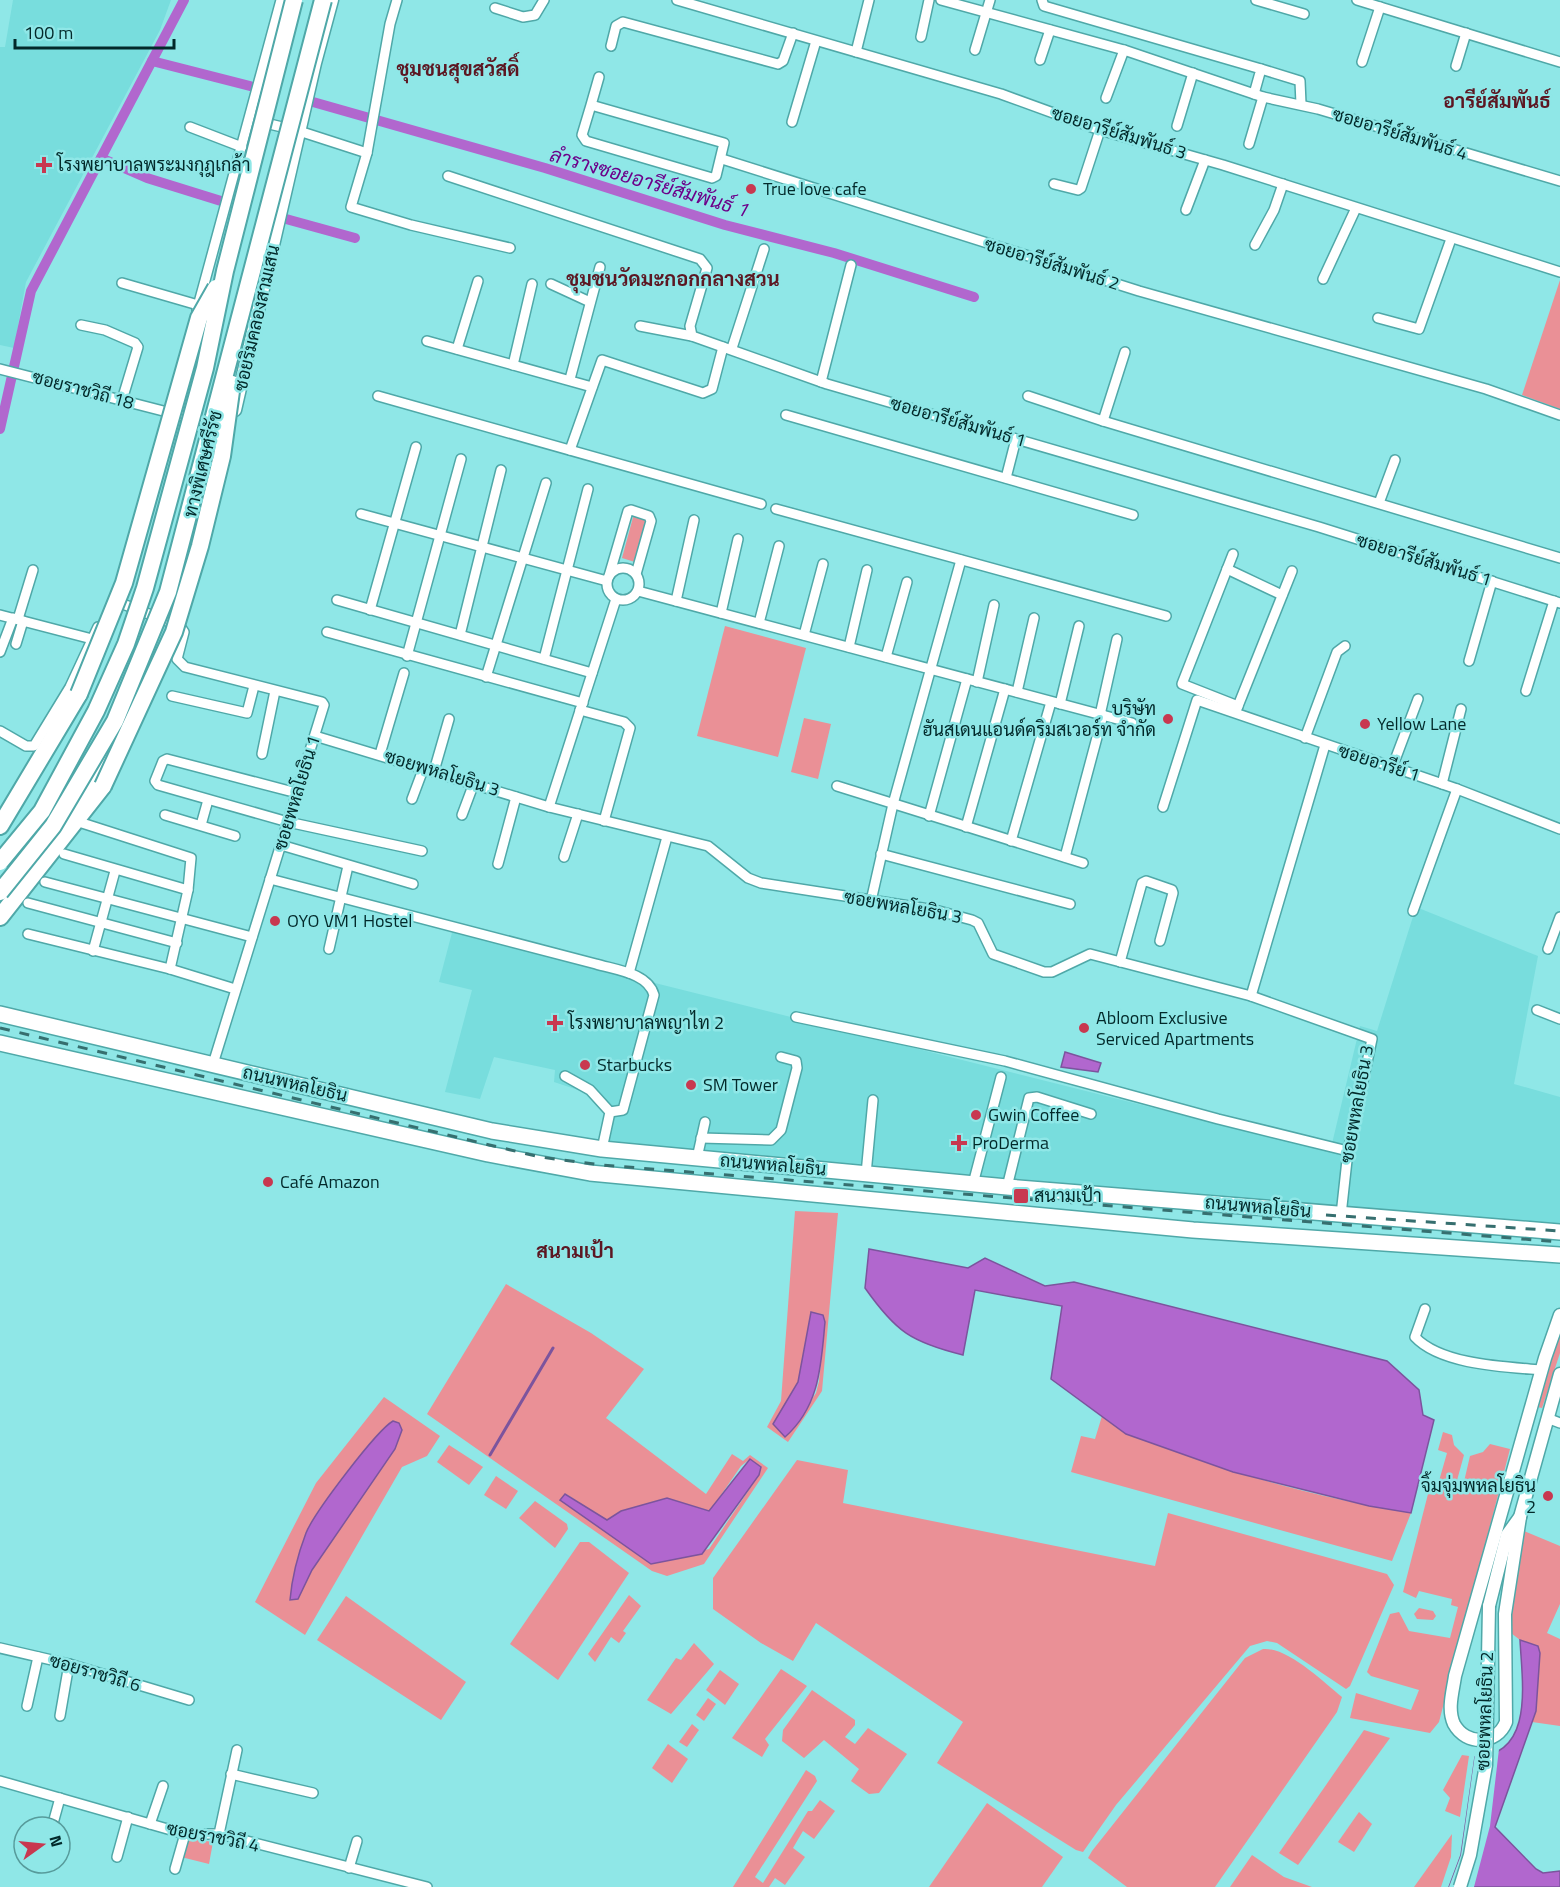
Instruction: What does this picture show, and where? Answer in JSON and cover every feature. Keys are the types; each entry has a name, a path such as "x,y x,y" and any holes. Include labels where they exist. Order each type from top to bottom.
{"highway":[{"name":"ทางพิเศษศรีรัช","path":"0,862 42,811 96,711 126,644 145,588 205,368 225,271 294,0"},
{"name":"ทางพิเศษศรีรัช","path":"0,892 52,826 115,721 168,592 323,0"},
{"path":"0,826 79,694 124,583 199,318 225,271"},
{"path":"0,917 35,867 103,786 174,632 200,546 222,456 235,338"}],"main road":[{"name":"ถนนพหลโยธิน","path":"0,1014 492,1131 602,1149 1007,1187 1560,1232"},
{"name":"ถนนพหลโยธิน","path":"0,1043 555,1168 847,1199 1192,1230 1560,1255"},
{"path":"331,1118 338,1094"},
{"path":"847,1199 849,1172"},
{"path":"1340,1239 1341,1215"}],"street":[{"path":"0,731 26,746 34,746 69,687 105,611 116,601 149,491 167,413 243,147 281,0"},
{"name":"ซอยริมคลองสามเสน","path":"0,905 35,867 94,783 122,734 163,647 180,626 205,539 299,131 332,0"},
{"path":"397,0 390,24 367,153 351,207 411,225 510,248"},
{"path":"495,8 523,16 535,15 544,0"},
{"name":"ซอยอารีย์สัมพันธ์ 3","path":"677,0 1001,94 1100,130 1283,184 1560,272"},
{"path":"856,52 869,0"},
{"path":"921,37 929,0"},
{"name":"ซอยอารีย์สัมพันธ์ 4","path":"941,0 1124,50 1258,95 1301,104 1560,181"},
{"path":"975,50 990,0"},
{"path":"1042,0 1044,6 1300,81 1301,104"},
{"path":"1256,0 1304,14"},
{"path":"1357,0 1560,62"},
{"path":"1362,62 1380,7"},
{"path":"611,46 616,26 623,22 778,64 783,61 793,33"},
{"path":"1040,60 1050,30"},
{"path":"1456,66 1466,33"},
{"path":"792,123 816,40"},
{"path":"1106,98 1124,50"},
{"path":"1249,144 1261,69"},
{"path":"1176,126 1193,73"},
{"path":"591,105 722,141 725,146 716,176 712,178 586,141 582,135 599,77"},
{"path":"249,120 299,131 367,153"},
{"path":"190,127 243,147"},
{"path":"1054,184 1078,190 1081,188 1100,130"},
{"name":"ซอยอารีย์สัมพันธ์ 2","path":"722,159 1064,268 1486,389 1560,415"},
{"path":"1186,210 1205,160"},
{"path":"448,176 700,259 706,268 690,326 692,336"},
{"path":"1255,244 1274,210 1283,184"},
{"path":"1323,279 1356,208"},
{"path":"1378,318 1419,329 1451,239"},
{"path":"570,450 602,360 703,393 712,388 764,249"},
{"path":"821,382 851,265"},
{"path":"570,379 600,267"},
{"path":"457,349 478,281"},
{"path":"122,283 198,305"},
{"path":"513,365 532,284"},
{"path":"551,284 590,302"},
{"path":"81,325 105,330 135,343 138,347 122,400"},
{"name":"ซอยอารีย์สัมพันธ์ 1","path":"640,326 692,336 821,382 1319,527 1557,602"},
{"path":"427,341 592,387"},
{"path":"1103,421 1125,352"},
{"name":"ซอยราชวิถี 18","path":"2,369 231,428"},
{"path":"378,396 761,504"},
{"path":"1028,396 1103,421 1560,558"},
{"path":"786,415 1133,515"},
{"path":"1006,478 1016,439"},
{"path":"370,610 416,447"},
{"path":"407,656 461,459"},
{"path":"1379,503 1395,460"},
{"path":"460,635 501,470"},
{"path":"486,677 546,483"},
{"path":"544,659 588,489"},
{"path":"776,509 1166,616"},
{"path":"631,510 649,516 651,521 636,574 639,582 638,591 626,600 616,599 609,591 608,579 628,511 631,510"},
{"path":"361,513 524,559 608,579"},
{"path":"676,601 694,520"},
{"path":"721,613 738,539"},
{"path":"759,623 779,546"},
{"path":"1221,704 1182,684 1233,554"},
{"path":"871,901 893,804 961,560"},
{"path":"804,635 823,564"},
{"path":"608,579 622,568 636,574"},
{"path":"1227,569 1282,595"},
{"path":"0,652 18,619 33,570"},
{"path":"849,647 867,570"},
{"path":"1236,709 1292,571"},
{"path":"1469,661 1492,581"},
{"path":"886,657 907,582"},
{"path":"638,591 1132,723"},
{"path":"549,807 616,599"},
{"path":"337,600 592,673"},
{"path":"116,601 180,626"},
{"path":"1527,691 1557,602"},
{"path":"929,816 994,605"},
{"path":"0,615 92,639"},
{"path":"1017,692 1034,618"},
{"path":"16,644 18,619"},
{"name":"ซอยพหลโยธิน 1","path":"180,626 184,632 177,659 185,667 322,702 324,710 213,1064"},
{"path":"1011,841 1079,626"},
{"path":"327,632 486,677 624,722 630,728 604,821"},
{"path":"1065,857 1101,715 1117,639"},
{"path":"1305,738 1337,652 1345,646"},
{"path":"380,754 404,673"},
{"path":"172,696 247,713 254,686"},
{"path":"966,827 1005,689"},
{"path":"262,754 275,691"},
{"path":"1392,768 1418,699"},
{"name":"ซอยอารีย์ 1","path":"1163,807 1197,700 1236,709 1325,746 1457,789 1560,829"},
{"path":"1442,784 1461,709"},
{"path":"434,771 449,719"},
{"name":"ซอยพหลโยธิน 3","path":"315,736 424,767 549,807 708,846 748,878 761,883 935,910 972,920 978,924 993,954 1044,972 1052,972 1090,954 1251,996 1372,1039 1348,1151 1341,1215"},
{"path":"1251,996 1325,746"},
{"path":"297,793 167,759 163,761 155,784 288,822 422,851"},
{"path":"412,799 424,767"},
{"path":"462,815 474,783"},
{"path":"837,786 1083,863"},
{"path":"1413,911 1457,789"},
{"path":"498,864 516,797"},
{"path":"201,825 208,800"},
{"path":"564,857 578,814"},
{"path":"165,815 235,836"},
{"path":"82,823 191,858 183,919 170,969"},
{"path":"629,974 667,837"},
{"path":"281,844 413,884"},
{"path":"64,854 115,871 188,890"},
{"path":"881,854 1070,904"},
{"path":"329,949 348,866"},
{"path":"93,951 115,871"},
{"path":"270,879 629,974 644,980 652,987 654,995 623,1110 610,1112"},
{"path":"1120,962 1142,883 1146,881 1172,890 1173,893 1160,941"},
{"path":"45,882 252,937"},
{"path":"28,903 177,944"},
{"path":"1548,949 1560,917"},
{"path":"28,934 170,969 235,989"},
{"path":"1537,1010 1560,1019"},
{"path":"796,1017 1005,1061 1218,1119 1348,1151"},
{"path":"701,1138 754,1141 771,1140 776,1135 780,1130 797,1068 796,1061 781,1056"},
{"path":"565,1076 590,1090 610,1112"},
{"path":"973,1184 1001,1077"},
{"path":"1007,1187 1029,1098 1037,1097 1091,1113"},
{"path":"866,1174 873,1100"},
{"path":"602,1149 610,1112"},
{"path":"697,1158 705,1122"},
{"path":"1425,1310 1415,1337 1446,1355 1478,1364 1542,1370"},
{"name":"ซอยพหลโยธิน 2","path":"1460,1887 1470,1855 1486,1765 1489,1606 1507,1535 1504,1511 1542,1370 1560,1315"},
{"name":"ซอยพหลโยธิน 2","path":"1507,1535 1520,1517 1560,1374"},
{"path":"1530,1413 1560,1423"},
{"path":"1504,1511 1455,1676 1450,1705 1455,1725 1467,1737 1473,1739 1496,1738 1502,1733 1506,1722 1505,1614 1520,1517"},
{"name":"ซอยราชวิถี 6","path":"0,1648 69,1664 189,1700"},
{"path":"27,1706 38,1657"},
{"path":"60,1716 69,1664"},
{"path":"219,1834 237,1750"},
{"path":"231,1774 313,1793"},
{"name":"ซอยราชวิถี 4","path":"0,1781 185,1834 219,1834 427,1887"},
{"path":"150,1824 163,1786"},
{"path":"55,1815 60,1798"},
{"path":"117,1857 128,1817"},
{"path":"175,1869 185,1834"},
{"path":"349,1868 357,1841"}],"shaded area":[{"name":"โรงพยาบาลพระมงกุฎเกล้า","path":"13,0 171,0 160,30 26,282 14,348 0,345 0,47 5,47"},
{"path":"1560,280 1560,409 1522,395"},
{"path":"635,510 651,514 638,563 622,558"},
{"path":"725,626 806,648 778,757 697,736"},
{"path":"804,718 831,724 818,779 791,772"},
{"path":"1416,907 1538,956 1514,1084 1560,1097 1560,1227 619,1144 599,1139 607,1116 593,1095 554,1082 555,1070 494,1057 480,1099 445,1092 472,990 439,982 454,925 655,983 1330,1152 1360,1026 1377,1031"},
{"path":"1065,1052 1101,1063 1098,1072 1061,1067"},
{"path":"795,1211 838,1213 822,1391 788,1442 767,1427 781,1401","holes":["825,1322 816,1393 790,1433 773,1424 798,1382"]},
{"path":"869,1249 968,1268 985,1258 1045,1286 1074,1282 1387,1361 1419,1390 1423,1415 1434,1420 1411,1513 1369,1506 1233,1472 1126,1434 1051,1379 1062,1306 975,1290 963,1355 917,1340 886,1315 865,1288"},
{"path":"506,1284 591,1333 644,1369 606,1418 706,1494 732,1454 743,1461 750,1455 768,1468 704,1564 667,1576 652,1571 427,1414","holes":["750,1459 761,1467 759,1475 709,1549 651,1564 560,1500 566,1494 607,1520 621,1511 667,1498 710,1511 741,1466"]},
{"path":"811,1312 823,1315 825,1322 817,1384 805,1412 797,1425 785,1437 773,1424 798,1382"},
{"path":"1560,1333 1560,1353 1542,1408 1537,1407"},
{"path":"384,1397 440,1436 427,1456 402,1467 305,1635 255,1602 316,1483","holes":["395,1449 312,1570 298,1598 353,1468"]},
{"path":"1102,1416 1144,1440 1244,1474 1327,1497 1411,1513 1392,1561 1071,1472 1081,1436 1095,1439"},
{"path":"393,1421 399,1423 402,1430 395,1449 312,1570 298,1599 290,1600 298,1557 311,1523 360,1456"},
{"path":"1443,1432 1452,1435 1454,1445 1464,1455 1456,1484 1463,1486 1470,1456 1483,1452 1490,1444 1510,1449 1439,1722 1430,1733 1350,1718 1356,1693 1411,1710 1419,1690 1371,1676 1367,1672 1390,1614 1399,1612 1409,1631 1450,1638 1458,1607 1451,1605 1452,1599 1419,1591 1416,1598 1403,1592 1428,1494 1435,1495 1447,1453 1438,1450"},
{"path":"449,1445 483,1467 469,1485 437,1462"},
{"path":"750,1459 761,1467 759,1475 702,1554 651,1564 560,1500 565,1494 607,1520 621,1511 667,1498 709,1511"},
{"path":"797,1460 848,1470 843,1503 1155,1566 1168,1513 1387,1574 1394,1585 1350,1686 1346,1689 1277,1643 1267,1641 1250,1646 1116,1805 1083,1852 1076,1850 937,1763 963,1722 816,1623 793,1661 761,1643 713,1609 713,1578"},
{"path":"496,1476 518,1491 506,1509 484,1495"},
{"path":"535,1501 567,1524 568,1529 555,1548 519,1518"},
{"path":"1524,1531 1560,1546 1560,1604 1547,1633 1560,1639 1560,1726 1532,1722 1536,1711 1538,1646 1520,1640 1511,1633 1510,1615"},
{"path":"580,1542 589,1542 629,1573 558,1680 510,1644"},
{"path":"629,1595 641,1606 623,1631 626,1633 619,1643 611,1637 595,1662 588,1654"},
{"path":"346,1596 466,1682 441,1720 317,1640"},
{"path":"1419,1608 1433,1611 1436,1616 1433,1620 1417,1619 1414,1614"},
{"path":"1520,1640 1538,1646 1540,1653 1536,1711 1495,1827 1536,1869 1543,1873 1560,1871 1560,1887 1449,1887 1461,1855 1475,1757 1494,1753 1508,1744 1521,1714"},
{"path":"694,1643 714,1664 671,1714 647,1700 676,1658 681,1660"},
{"path":"1263,1649 1273,1650 1294,1659 1342,1697 1337,1712 1215,1887 1127,1887 1088,1858 1092,1851 1245,1658"},
{"path":"781,1669 807,1686 765,1739 769,1745 762,1757 732,1738"},
{"path":"720,1670 739,1684 725,1705 706,1690"},
{"path":"812,1690 855,1720 855,1725 845,1737 855,1744 868,1728 907,1754 879,1793 869,1794 851,1781 859,1769 824,1740 804,1758 782,1741 783,1730"},
{"path":"708,1698 716,1704 704,1721 696,1715"},
{"path":"692,1724 699,1730 687,1747 679,1742"},
{"path":"1364,1730 1390,1738 1298,1865 1279,1853"},
{"path":"668,1744 688,1759 672,1783 652,1768"},
{"path":"1462,1755 1469,1756 1460,1817 1445,1811 1450,1798 1443,1790"},
{"path":"806,1770 815,1776 817,1781 755,1877 763,1883 808,1811 812,1811 820,1800 835,1811 814,1839 803,1831 793,1848 805,1857 785,1885 775,1878 769,1887 733,1887"},
{"path":"987,1803 1063,1857 1042,1887 929,1887"},
{"path":"1359,1812 1372,1824 1354,1852 1338,1842"},
{"path":"1452,1834 1451,1857 1441,1887 1414,1887"},
{"path":"185,1838 213,1842 209,1864 181,1857"},
{"path":"1252,1855 1284,1877 1312,1887 1230,1887"}],"pier":[{"path":"1499,1749 1490,1826 1474,1887 1449,1887 1461,1855 1475,1754 1491,1753"}],"waterway":[{"path":"0,429 31,291 184,0"},
{"name":"ลำรางซอยอารีย์สัมพันธ์ 1","path":"152,61 250,86"},
{"name":"ลำรางซอยอารีย์สัมพันธ์ 1","path":"313,102 545,168 725,225 834,253 974,297"},
{"path":"101,158 147,178 221,201"},
{"path":"286,219 355,238"},
{"path":"490,1455 553,1348"}],"railway":[{"path":"0,1028 540,1157 602,1165 1560,1242"},
{"path":"1326,1215 1560,1231"}],"place":[{"name":"โรงพยาบาลพระมงกุฎเกล้า","path":"44,165"},
{"name":"True love cafe","path":"751,189"},
{"name":"บริษัท ฮันสเดนแอนด์คริมสเวอร์ท จำกัด","path":"1168,719"},
{"name":"Yellow Lane","path":"1365,724"},
{"name":"OYO VM1 Hostel","path":"275,921"},
{"name":"โรงพยาบาลพญาไท 2","path":"555,1023"},
{"name":"Abloom Exclusive Serviced Apartments","path":"1084,1028"},
{"name":"Starbucks","path":"585,1065"},
{"name":"SM Tower","path":"691,1085"},
{"name":"Gwin Coffee","path":"976,1115"},
{"name":"ProDerma","path":"959,1143"},
{"name":"Café Amazon","path":"268,1182"},
{"name":"สนามเป้า","path":"1021,1196"},
{"name":"จิ้มจุ่มพหลโยธิน 2","path":"1548,1496"}],"district":[{"name":"ชุมชนสุขสวัสดิ์","path":"458,69"},
{"name":"อารีย์สัมพันธ์","path":"1497,101"},
{"name":"ชุมชนวัดมะกอกกลางสวน","path":"673,279"},
{"name":"สนามเป้า","path":"575,1251"}]}
